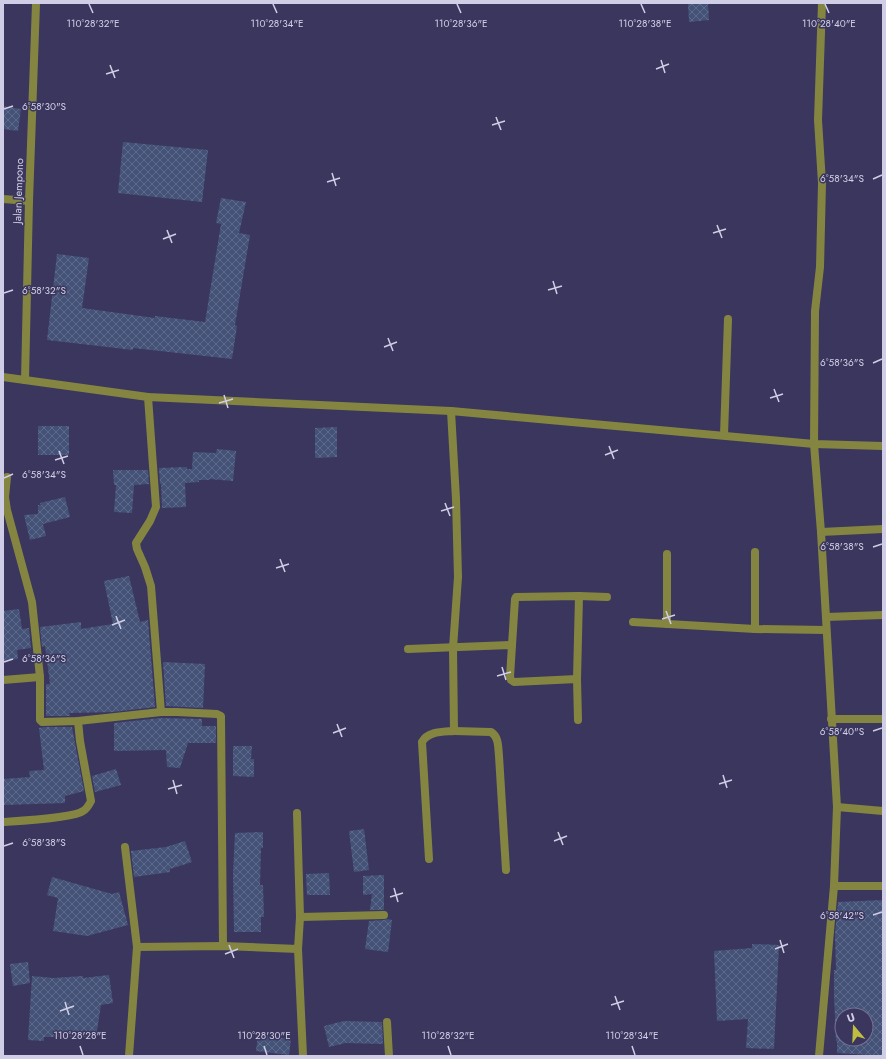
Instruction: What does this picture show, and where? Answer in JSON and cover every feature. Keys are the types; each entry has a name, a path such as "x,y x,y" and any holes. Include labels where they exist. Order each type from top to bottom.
{"street":[{"name":"Jalan Jempono","path":"25,380 29,201 36,3"},
{"path":"819,1056 834,886 837,807 814,444 815,311 820,267 822,183 818,120 822,3"},
{"path":"3,199 29,201"},
{"path":"724,435 728,319"},
{"path":"3,376 148,397 451,411 814,444 883,446"},
{"path":"148,397 156,506 150,521 137,541 136,546 151,586 161,712"},
{"path":"451,411 456,499 458,577 453,648 454,730"},
{"path":"7,477 5,497 7,510 32,602 40,677 40,720 44,723 78,721 161,712 219,714 221,716 223,946"},
{"path":"820,532 883,529"},
{"path":"755,552 755,629"},
{"path":"667,554 667,624"},
{"path":"578,720 577,680 579,596"},
{"path":"577,680 514,682 511,680 515,599 516,597 607,597"},
{"path":"826,617 883,615"},
{"path":"633,622 755,629 826,630"},
{"path":"408,649 512,645"},
{"path":"3,680 40,677"},
{"path":"831,719 883,719"},
{"path":"3,822 73,815 83,811 88,806 91,801 80,741 78,721"},
{"path":"429,859 422,742 424,738 432,734 454,730 491,732 495,734 497,739 499,756 506,870"},
{"path":"837,807 883,811"},
{"path":"298,813 300,917 298,949 303,1056"},
{"path":"125,847 137,947 129,1056"},
{"path":"834,886 883,886"},
{"path":"300,917 384,915"},
{"path":"137,947 223,946 298,949"},
{"path":"387,1022 389,1056"}],"building":[{"path":"688,3 708,3 709,20 689,22"},
{"path":"3,106 21,109 18,131 3,129"},
{"path":"123,142 208,150 202,202 118,193"},
{"path":"221,198 246,202 239,233 250,235 235,325 237,326 232,359 47,340 57,254 89,258 82,308 155,318 155,316 205,322 221,224 216,223"},
{"path":"38,426 69,426 69,455 38,455"},
{"path":"337,427 337,457 315,458 315,428"},
{"path":"217,449 236,451 233,481 209,479 199,480 199,482 185,483 186,507 162,508 159,468 187,467 187,469 192,469 193,452 216,453"},
{"path":"113,470 148,470 149,484 134,485 132,513 114,512 116,485 114,485"},
{"path":"65,497 70,517 43,524 46,536 30,540 24,515 38,514 38,505 41,505 40,503"},
{"path":"129,576 140,622 148,620 155,707 113,712 69,713 70,716 46,716 46,684 50,684 45,646 42,647 40,627 81,622 81,629 113,624 104,581"},
{"path":"19,609 22,629 29,628 31,648 17,650 18,659 3,661 3,611"},
{"path":"163,662 205,664 203,708 166,706"},
{"path":"161,718 202,719 202,726 216,726 216,743 188,743 180,768 167,767 166,750 114,751 114,723"},
{"path":"72,727 84,791 65,796 65,803 3,805 3,779 30,777 29,771 44,770 39,728"},
{"path":"233,746 252,746 251,759 254,759 254,777 233,776"},
{"path":"116,769 121,785 95,792 92,776"},
{"path":"364,829 369,870 354,872 349,831"},
{"path":"263,832 260,885 263,885 264,917 261,917 261,932 234,932 233,874 235,833"},
{"path":"185,841 192,862 170,869 170,872 134,877 131,851 166,847"},
{"path":"329,873 330,895 307,895 306,874"},
{"path":"384,875 384,910 370,910 372,894 363,895 363,876"},
{"path":"52,877 112,894 119,892 128,925 87,936 53,931 58,898 47,895"},
{"path":"883,900 883,1056 837,1053 837,1047 874,1047 874,1007 834,1007 834,970 836,970 835,934 838,902"},
{"path":"387,919 392,920 388,952 365,949 369,921"},
{"path":"752,944 779,945 774,1049 746,1048 748,1019 717,1021 714,951 752,948"},
{"path":"28,962 30,983 13,986 10,964"},
{"path":"109,975 113,1003 101,1005 96,1037 44,1037 44,1041 28,1040 32,976 53,978 83,976 83,978"},
{"path":"344,1021 382,1022 383,1044 346,1043 329,1047 324,1026"},
{"path":"258,1035 291,1039 289,1055 256,1051"}]}
